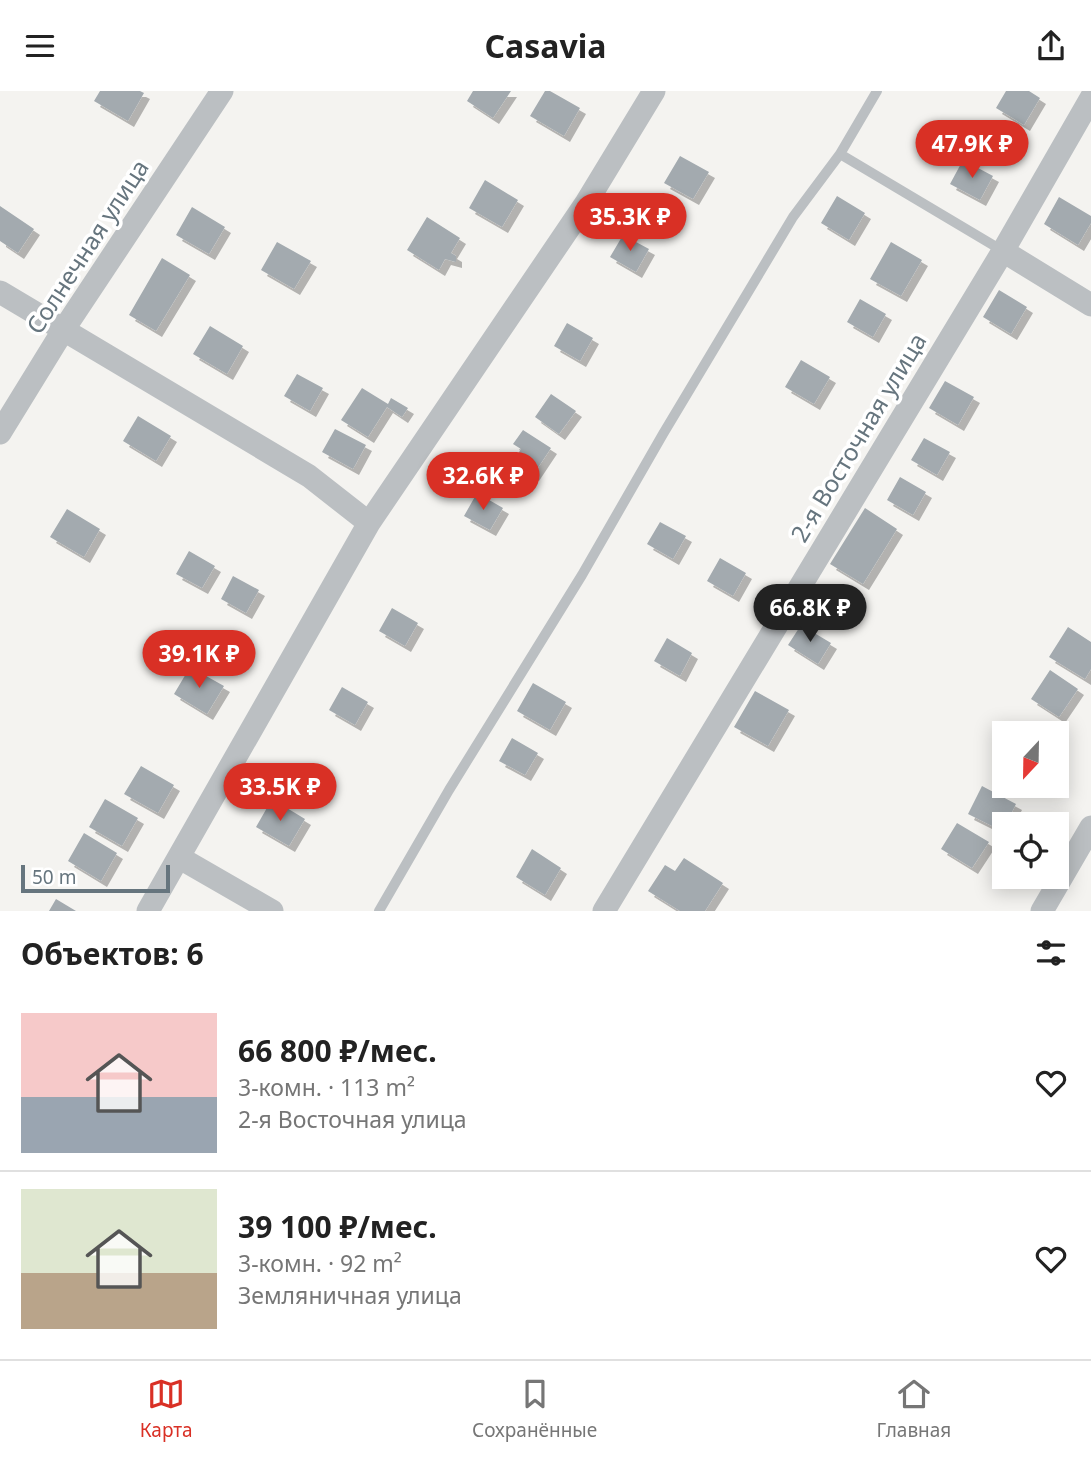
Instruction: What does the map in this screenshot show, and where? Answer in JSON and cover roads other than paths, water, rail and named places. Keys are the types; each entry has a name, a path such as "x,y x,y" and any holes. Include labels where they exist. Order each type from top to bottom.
{"street":[{"name":"Солнечная улица","path":"0,433 64,329 222,91"},
{"path":"148,911 369,523 586,203 654,91"},
{"name":"2-я Восточная улица","path":"604,911 1003,251 1091,98"},
{"path":"1003,251 1091,305"},
{"path":"0,292 309,476 369,523"},
{"path":"1042,911 1091,828"},
{"path":"180,857 272,911"}],"lane":[{"path":"379,911 449,790 582,575 793,217 840,154 877,91"},
{"path":"840,154 1003,251"}]}
